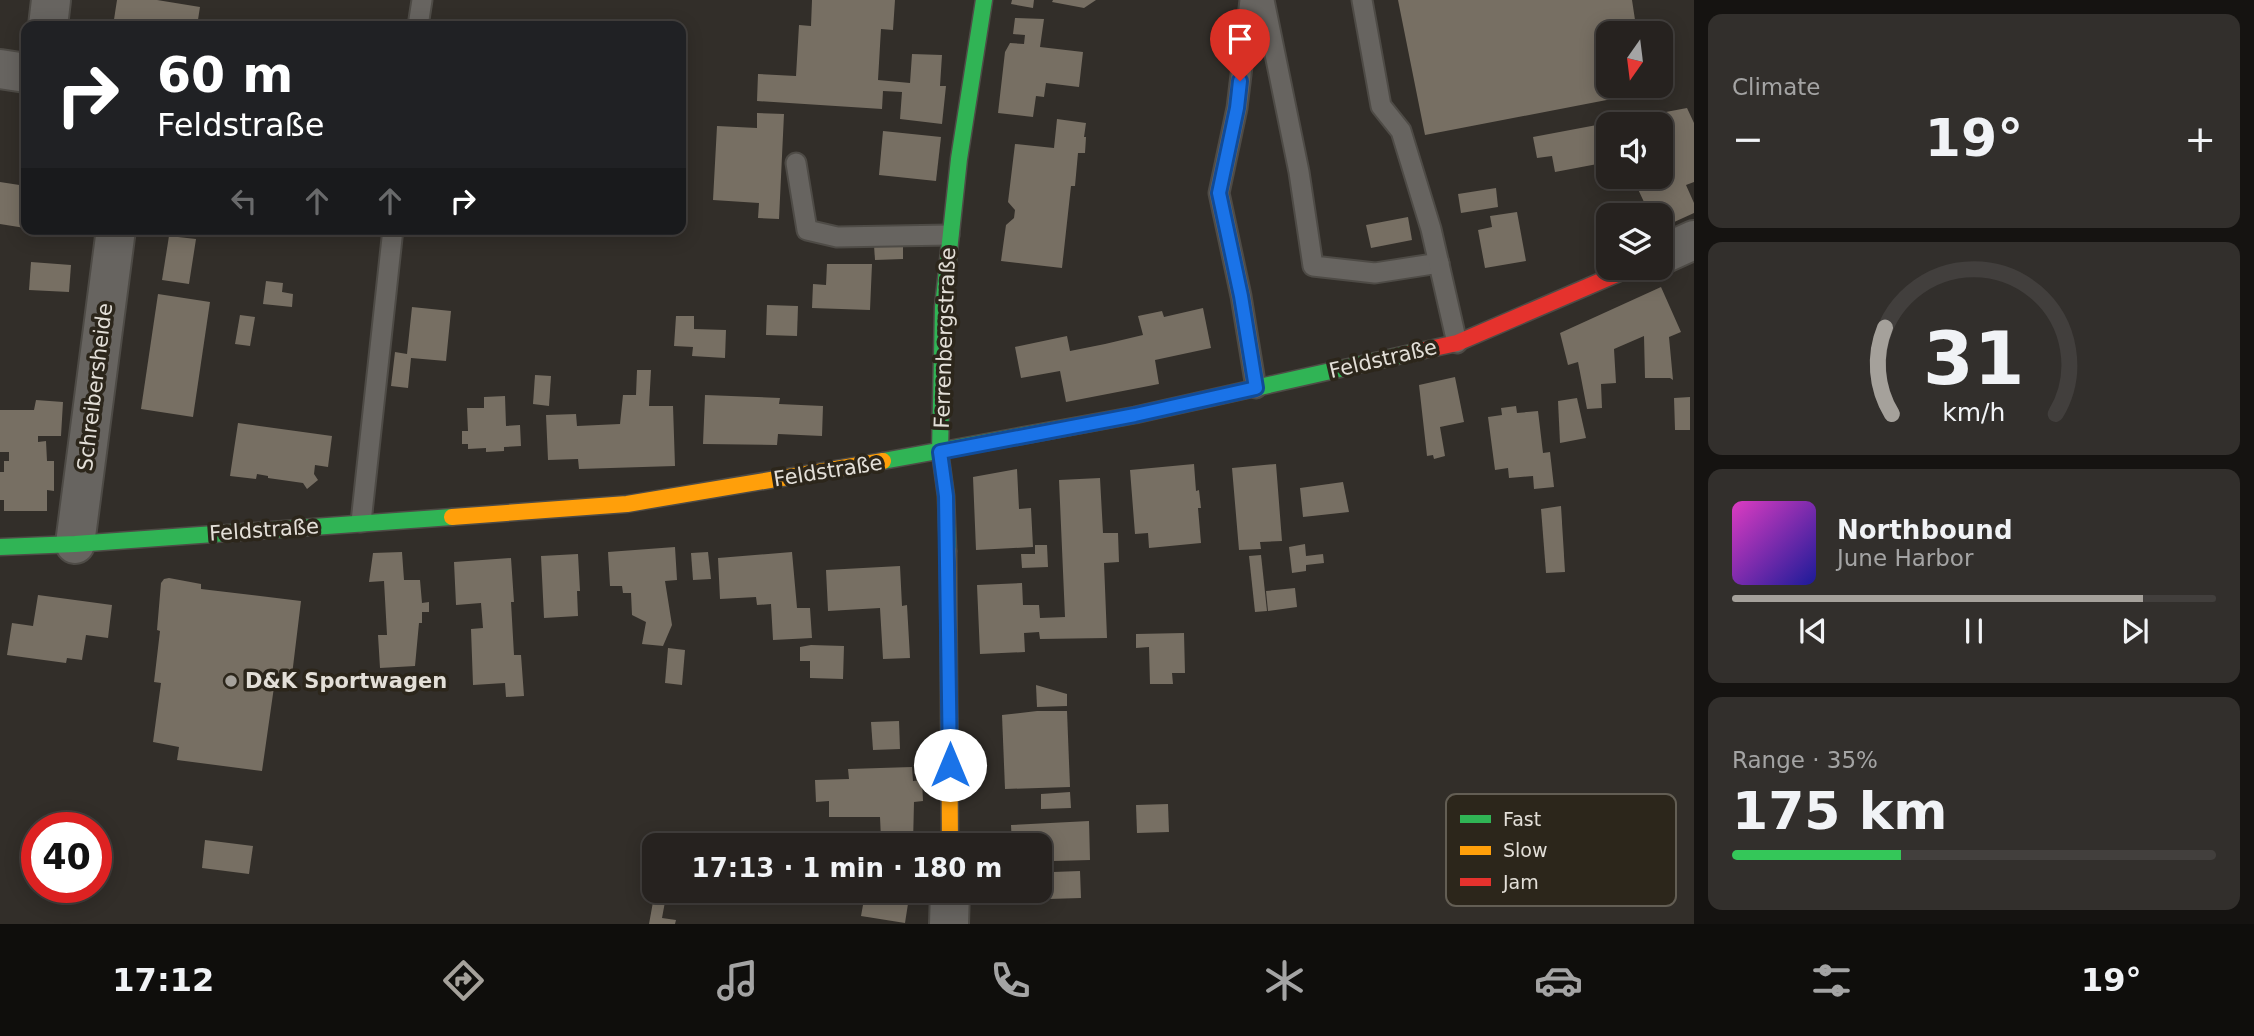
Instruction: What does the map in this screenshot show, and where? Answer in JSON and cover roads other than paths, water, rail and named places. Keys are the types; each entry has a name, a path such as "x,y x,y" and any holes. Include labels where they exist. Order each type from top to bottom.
{"street":[{"path":"49,21 51,0"},
{"name":"Ferrenbergstraße","path":"950,833 950,632 946,496 940,452 943,307 958,159 984,0"},
{"path":"0,69 21,72"},
{"name":"Schreibersheide","path":"75,544 115,235"},
{"path":"1673,250 1694,240"},
{"name":"Feldstraße","path":"0,547 75,544 627,504 940,452 1135,415 1457,343 1603,280"},
{"path":"949,924 950,903"}],"lane":[{"path":"419,21 422,0"},
{"path":"1250,0 1237,108 1219,193 1241,296 1256,388"},
{"path":"1264,0 1299,172 1313,266 1375,273 1439,263"},
{"path":"1362,0 1381,106 1401,131 1432,229 1457,343"},
{"path":"796,163 807,230 837,237 949,235"},
{"path":"361,522 392,235"}],"place":[{"name":"D&K Sportwagen","path":"231,681"}]}
